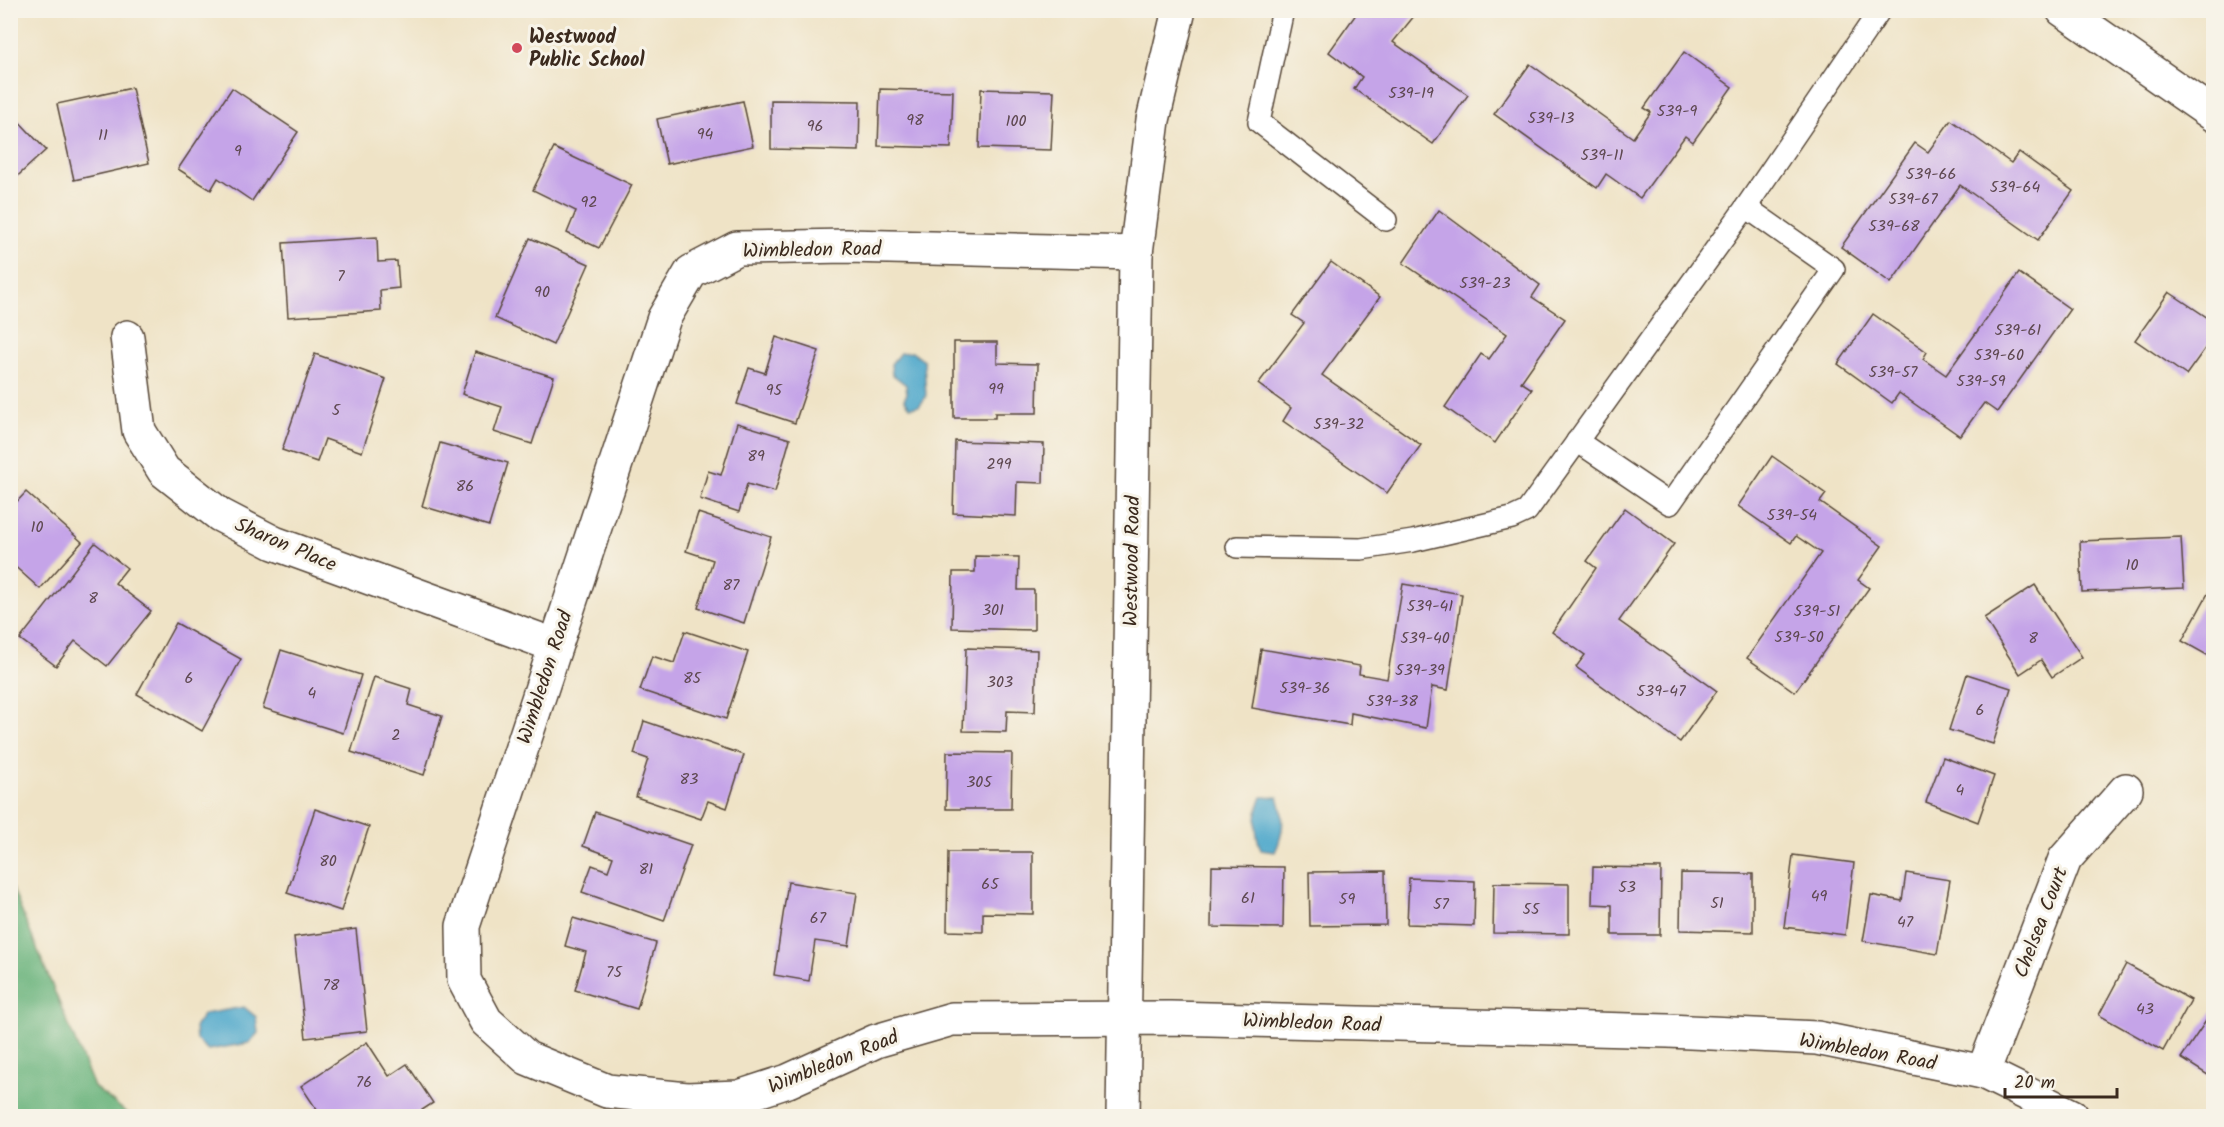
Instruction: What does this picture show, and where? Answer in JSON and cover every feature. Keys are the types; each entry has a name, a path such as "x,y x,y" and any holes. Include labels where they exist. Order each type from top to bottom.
{"street":[{"name":"Westwood Road","path":"1123,1116 1136,253 1153,120 1179,10"},
{"path":"2063,10 2214,115"},
{"name":"Wimbledon Road","path":"1136,253 847,246 737,248 692,272 664,318 554,645 463,926 464,980 486,1021 527,1059 607,1091 687,1099 739,1097 788,1081 876,1041 952,1019 1124,1017 1668,1031 1817,1038 1983,1072 2072,1116"},
{"name":"Sharon Place","path":"127,337 139,431 164,471 220,515 274,543 554,645"},
{"name":"Chelsea Court","path":"1983,1072 2065,859 2126,790"}],"lane":[{"path":"1283,10 1259,122 1386,220"},
{"path":"1237,547 1361,549 1413,541 1512,518 1527,511 1746,207 1880,10"},
{"path":"1577,441 1670,504 1833,269 1746,207"}],"green space":[{"path":"10,883 94,1087 131,1116 11,1116"}],"water":[{"path":"912,352 924,361 926,397 919,406 910,407 904,399 907,394 906,385 892,374 891,364 900,353"},
{"path":"1262,797 1278,797 1280,804 1282,825 1275,852 1261,850 1257,836 1256,817"},
{"path":"244,1007 256,1017 258,1033 249,1043 208,1050 196,1040 195,1026 204,1014"}],"building":[{"path":"1359,10 1419,10 1393,42 1468,95 1433,144 1354,89 1362,77 1329,52"},
{"path":"1684,52 1732,87 1693,142 1685,136 1640,198 1606,174 1597,188 1494,114 1530,64 1633,138 1651,112 1644,108"},
{"path":"132,88 149,163 74,180 57,104"},
{"path":"232,88 298,132 252,201 218,178 211,190 178,169"},
{"path":"880,89 953,91 951,148 878,146"},
{"path":"981,89 1054,91 1051,150 979,148"},
{"path":"771,100 860,101 859,151 771,149"},
{"path":"743,101 753,146 667,164 657,119"},
{"path":"10,112 46,150 10,183"},
{"path":"1951,120 2011,163 2019,152 2073,191 2038,240 1960,185 1891,283 1841,247 1915,143 1928,152"},
{"path":"554,148 632,185 599,248 567,233 576,211 533,190"},
{"path":"1439,210 1540,285 1532,297 1565,319 1521,382 1532,389 1495,443 1445,407 1481,354 1489,359 1507,334 1403,263"},
{"path":"377,237 378,262 397,261 399,288 380,290 381,311 288,317 283,243"},
{"path":"530,238 589,264 553,345 495,318"},
{"path":"1331,262 1380,297 1322,375 1421,445 1387,493 1283,421 1291,408 1258,384 1304,323 1292,315"},
{"path":"2019,273 2070,309 1997,412 1984,403 1960,436 1899,393 1892,403 1838,364 1873,314 1927,352 1923,359 1946,375"},
{"path":"2169,292 2214,322 2214,336 2186,375 2135,340"},
{"path":"776,337 819,351 795,423 737,404 749,368 765,373"},
{"path":"954,342 997,342 997,363 1038,364 1037,413 995,413 995,418 954,418"},
{"path":"475,352 554,377 532,444 494,432 502,407 462,394"},
{"path":"315,354 386,379 362,452 325,439 317,462 282,450"},
{"path":"737,423 790,439 775,492 747,484 739,512 700,499 708,471 721,475"},
{"path":"955,441 1044,444 1043,483 1017,482 1016,516 953,513"},
{"path":"440,443 508,463 489,526 422,506"},
{"path":"1772,456 1826,494 1820,502 1882,546 1858,580 1869,588 1795,692 1747,658 1821,553 1796,536 1791,543 1738,506"},
{"path":"26,492 82,542 40,589 10,562 10,509"},
{"path":"1625,508 1674,544 1619,621 1717,691 1680,742 1576,667 1585,655 1552,632 1596,568 1587,561"},
{"path":"698,513 771,537 744,623 698,608 713,560 686,551"},
{"path":"2181,537 2184,588 2082,592 2080,541"},
{"path":"95,543 127,568 115,583 151,611 107,666 75,641 56,666 20,639"},
{"path":"975,556 1019,557 1018,590 1034,590 1034,630 952,628 953,572 975,572"},
{"path":"1403,584 1462,594 1448,690 1432,687 1426,728 1351,713 1350,725 1252,708 1261,649 1360,666 1359,674 1387,679"},
{"path":"2035,585 2082,657 2052,677 2041,660 2020,674 1984,618"},
{"path":"2211,588 2214,589 2214,659 2182,641"},
{"path":"176,623 241,659 202,731 137,694"},
{"path":"685,631 748,652 726,719 640,690 652,656 674,663"},
{"path":"966,648 1037,650 1035,712 1007,711 1006,732 963,731"},
{"path":"281,650 361,675 343,733 263,708"},
{"path":"1967,674 2011,688 1993,744 1949,730"},
{"path":"374,677 412,689 408,705 442,716 424,775 351,752"},
{"path":"644,721 744,755 727,808 708,801 701,819 636,797 648,759 634,754"},
{"path":"947,752 1012,753 1011,809 946,809"},
{"path":"1943,757 1994,776 1978,822 1926,802"},
{"path":"315,809 369,827 341,911 287,893"},
{"path":"595,812 691,845 664,921 582,892 592,865 608,871 613,857 583,846"},
{"path":"948,852 1033,852 1033,914 983,913 983,932 947,931"},
{"path":"1793,855 1854,863 1845,935 1784,927"},
{"path":"1212,866 1284,867 1283,928 1211,927"},
{"path":"1593,867 1661,868 1660,935 1612,935 1612,905 1592,904"},
{"path":"1385,871 1386,925 1310,926 1309,872"},
{"path":"1681,873 1753,874 1753,932 1680,930"},
{"path":"1906,873 1950,880 1937,954 1863,941 1871,895 1902,901"},
{"path":"1409,878 1475,881 1474,926 1407,924"},
{"path":"788,882 857,893 849,946 815,941 809,981 774,975"},
{"path":"1494,883 1569,884 1569,934 1493,933"},
{"path":"573,918 656,943 637,1009 575,990 586,952 565,946"},
{"path":"356,929 367,1031 306,1038 294,937"},
{"path":"2126,964 2191,1000 2163,1051 2099,1015"},
{"path":"2214,1009 2214,1079 2181,1058"},
{"path":"367,1042 389,1076 407,1064 433,1103 413,1116 321,1116 301,1086"}],"place":[{"name":"Westwood Public School","path":"517,48"}]}
